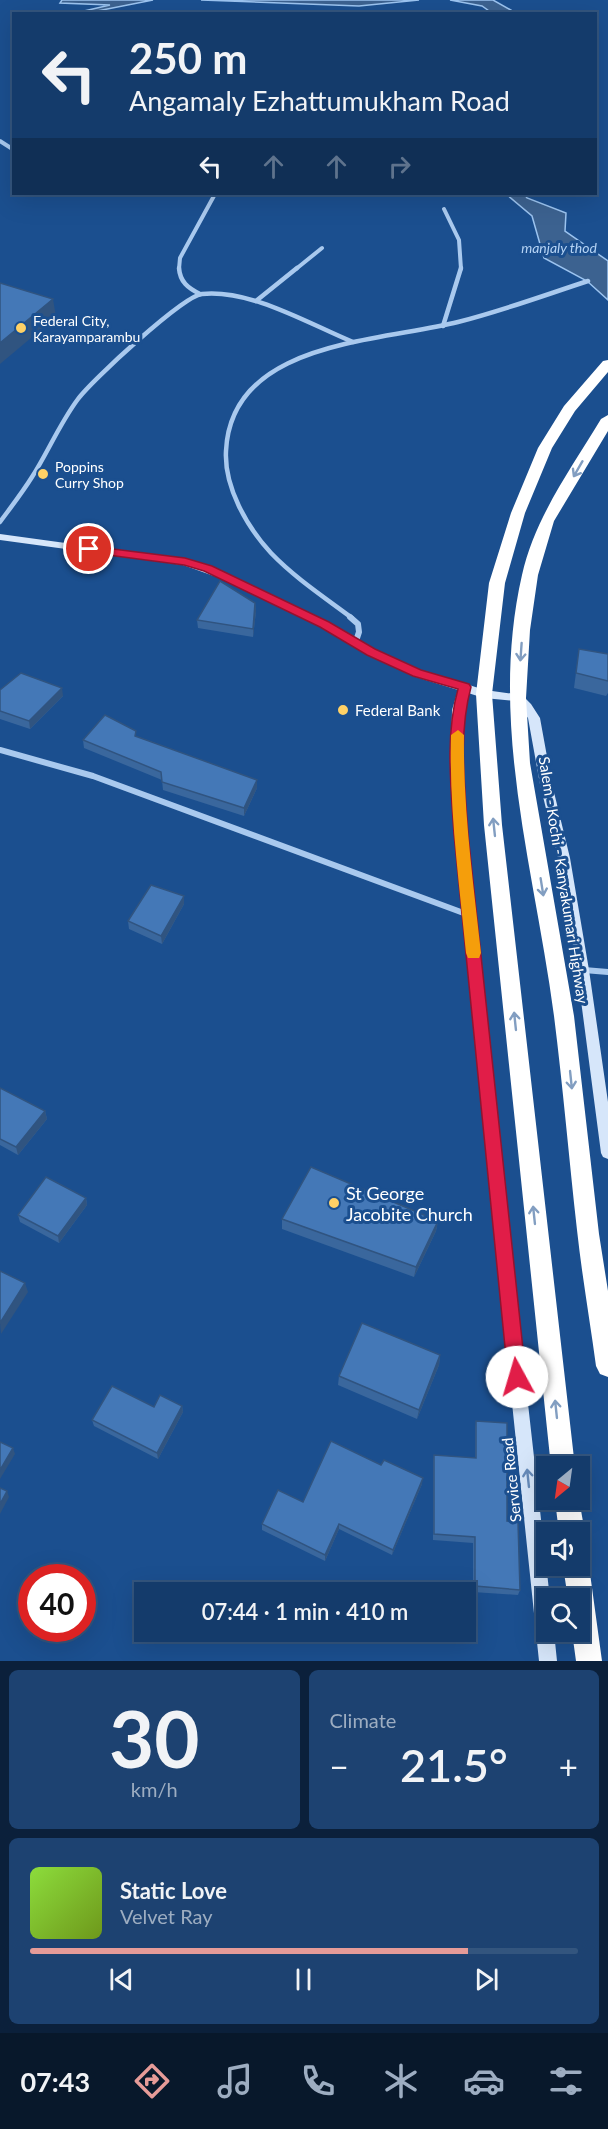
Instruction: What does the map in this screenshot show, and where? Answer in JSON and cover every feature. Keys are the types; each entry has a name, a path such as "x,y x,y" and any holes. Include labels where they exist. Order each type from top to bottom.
{"highway":[{"path":"562,1456 493,825 484,694 497,583 518,513 545,448 569,409 608,364"},
{"name":"Salem - Kochi - Kanyakumari Highway","path":"608,419 548,521 530,575 522,630 518,698 521,763 564,1016 588,1234 608,1366"},
{"path":"577,1576 589,1661"}],"street":[{"path":"200,294 182,282 178,276 180,258 214,195"},
{"path":"443,326 459,284 463,262 455,229 444,209"},
{"path":"256,301 322,248"},
{"path":"355,644 359,627 355,621 296,577 266,548 255,533 229,483 224,450 231,418 241,400 258,382 277,368 299,358 354,343 443,326 497,311 588,280"},
{"path":"0,522 32,477 79,397 167,314 200,294 219,294 256,301 354,343"},
{"path":"0,537 185,562 229,578 324,624 355,644 417,673 484,694 518,698 534,718 546,784 564,858 583,970 608,1153"},
{"name":"Service Road","path":"464,687 458,710 457,769 494,1164 548,1661"},
{"path":"0,750 93,776 470,916"},
{"path":"583,970 608,972"}],"water":[{"path":"62,0 153,0 92,12 80,12 110,5 60,3"},
{"path":"201,0 419,0 359,6"},
{"path":"450,0 493,0 514,12 491,12 482,6"},
{"name":"manjaly thod","path":"507,195 525,195 527,198 566,213 565,231 608,261 608,300 587,281 544,258 532,216"}],"building":[{"path":"0,283 53,299 0,343"},
{"path":"220,581 255,603 253,629 197,620"},
{"path":"579,649 608,654 608,681 576,673"},
{"path":"21,673 62,688 29,721 0,711 0,690"},
{"path":"105,715 136,731 135,736 257,780 244,808 162,782 161,772 83,740"},
{"path":"151,885 184,896 161,936 128,921"},
{"path":"0,1088 45,1111 16,1147 0,1139"},
{"name":"St George Jacobite Church","path":"311,1167 438,1221 416,1267 282,1219"},
{"path":"46,1177 86,1198 58,1236 18,1215"},
{"path":"0,1271 25,1283 0,1323"},
{"path":"362,1323 440,1355 419,1410 339,1376"},
{"path":"112,1386 154,1407 160,1395 182,1406 157,1453 92,1420"},
{"path":"476,1421 507,1423 507,1521 518,1522 520,1590 476,1586 475,1537 434,1534 434,1455 476,1458"},
{"path":"331,1441 381,1465 384,1460 423,1478 393,1550 339,1524 325,1555 262,1524 278,1490 303,1502"},
{"path":"0,1442 13,1448 0,1470"},
{"path":"0,1488 7,1491 0,1504"}],"slow traffic":[{"path":"458,735 457,769 461,834 473,953"}],"place":[{"name":"Federal City, Karayamparambu","path":"21,328"},
{"name":"Poppins Curry Shop","path":"43,474"},
{"name":"Federal Bank","path":"343,710"},
{"name":"St George Jacobite Church","path":"334,1203"}],"route":[{"path":"89,549 185,562 208,569 324,624 371,652 417,673 464,687 458,710 457,769 461,834 517,1377"}]}
